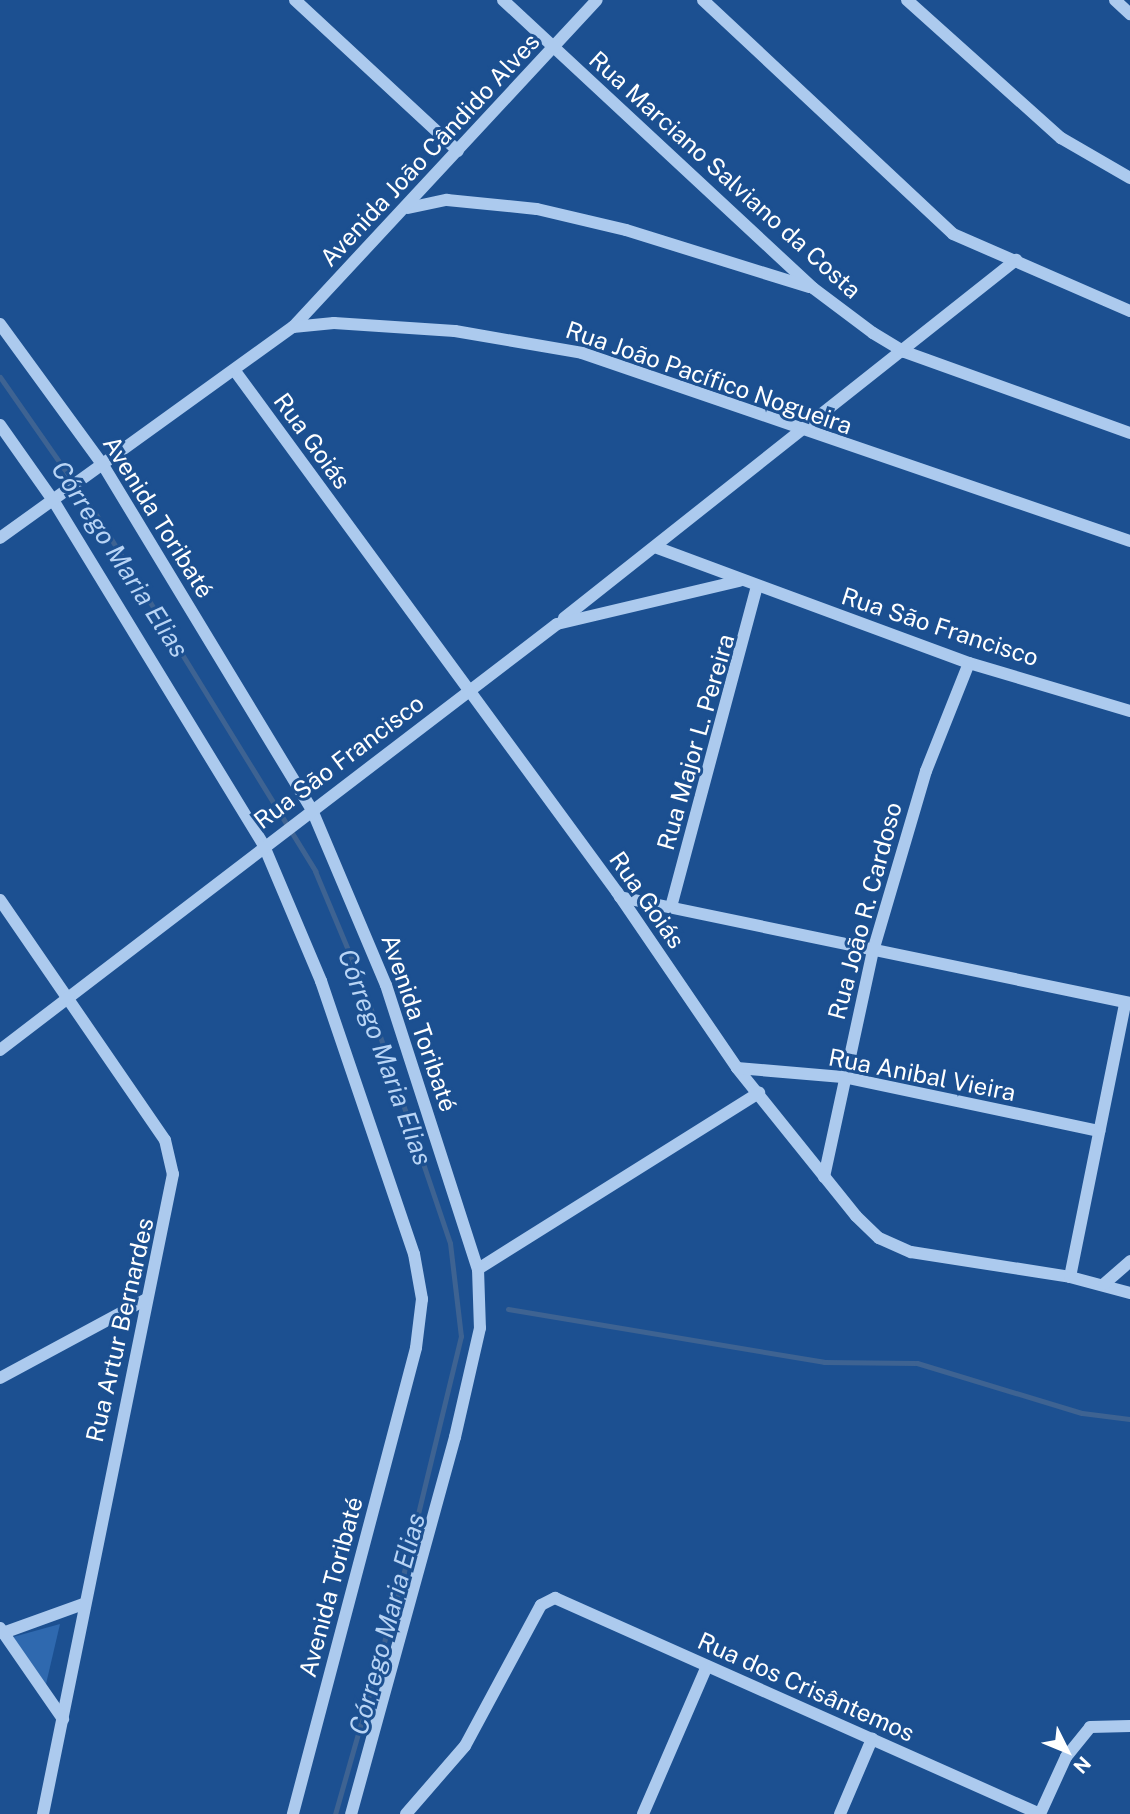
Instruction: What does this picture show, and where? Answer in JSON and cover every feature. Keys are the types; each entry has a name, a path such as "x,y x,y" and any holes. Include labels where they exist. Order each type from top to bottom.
{"street":[{"path":"295,0 458,151"},
{"name":"Rua Marciano Salviano da Costa","path":"503,0 813,288 905,352 1130,433"},
{"name":"Avenida João Cândido Alves","path":"293,327 408,208 597,0"},
{"path":"703,0 953,234 1130,311"},
{"path":"907,0 1061,138 1130,178"},
{"path":"1115,0 1130,14"},
{"path":"408,208 447,200 537,209 626,230 813,288"},
{"path":"557,624 797,431 905,352 1016,260"},
{"name":"Avenida Toribaté","path":"0,324 99,468 307,814 386,985 478,1269 480,1328 455,1437 351,1814"},
{"name":"Rua João Pacífico Nogueira","path":"293,327 383,324 528,340 637,370 797,431 1130,541"},
{"path":"0,538 293,327"},
{"name":"Rua Goiás","path":"235,371 620,897 737,1068 824,1177 879,1238 911,1252 1070,1277 1130,1293"},
{"name":"Avenida Toribaté","path":"0,425 58,497 269,842 414,1254 422,1299 416,1348 292,1814"},
{"name":"Rua São Francisco","path":"655,547 739,581 969,663 1130,710"},
{"name":"Rua São Francisco","path":"0,1050 557,624 739,581"},
{"name":"Rua Major L. Pereira","path":"671,907 757,587"},
{"name":"Rua João R. Cardoso","path":"824,1177 843,1077 873,951 926,771 969,663"},
{"path":"620,897 1128,1003 1098,1131 1070,1277"},
{"name":"Rua Artur Bernardes","path":"0,900 68,998 171,1156 172,1197 147,1299 83,1604 43,1814"},
{"name":"Rua Anibal Vieira","path":"737,1068 843,1077 1098,1131"},
{"path":"478,1269 759,1093"},
{"path":"1104,1284 1130,1261"},
{"path":"0,1378 147,1299"},
{"name":"Rua dos Crisântemos","path":"406,1814 465,1746 541,1605 555,1598 1040,1814"},
{"path":"63,1719 2,1630 83,1604"},
{"path":"643,1814 707,1666"},
{"path":"1040,1814 1066,1757 1090,1727 1130,1726"},
{"path":"840,1814 872,1739"}],"shaded area":[{"path":"60,1624 46,1684 13,1637"}],"waterway":[{"name":"Córrego Maria Elias","path":"0,377 97,516 315,871 363,986 450,1243 461,1336 404,1572 335,1814"},
{"path":"508,1309 824,1362 917,1363 1082,1413 1130,1419"}]}
